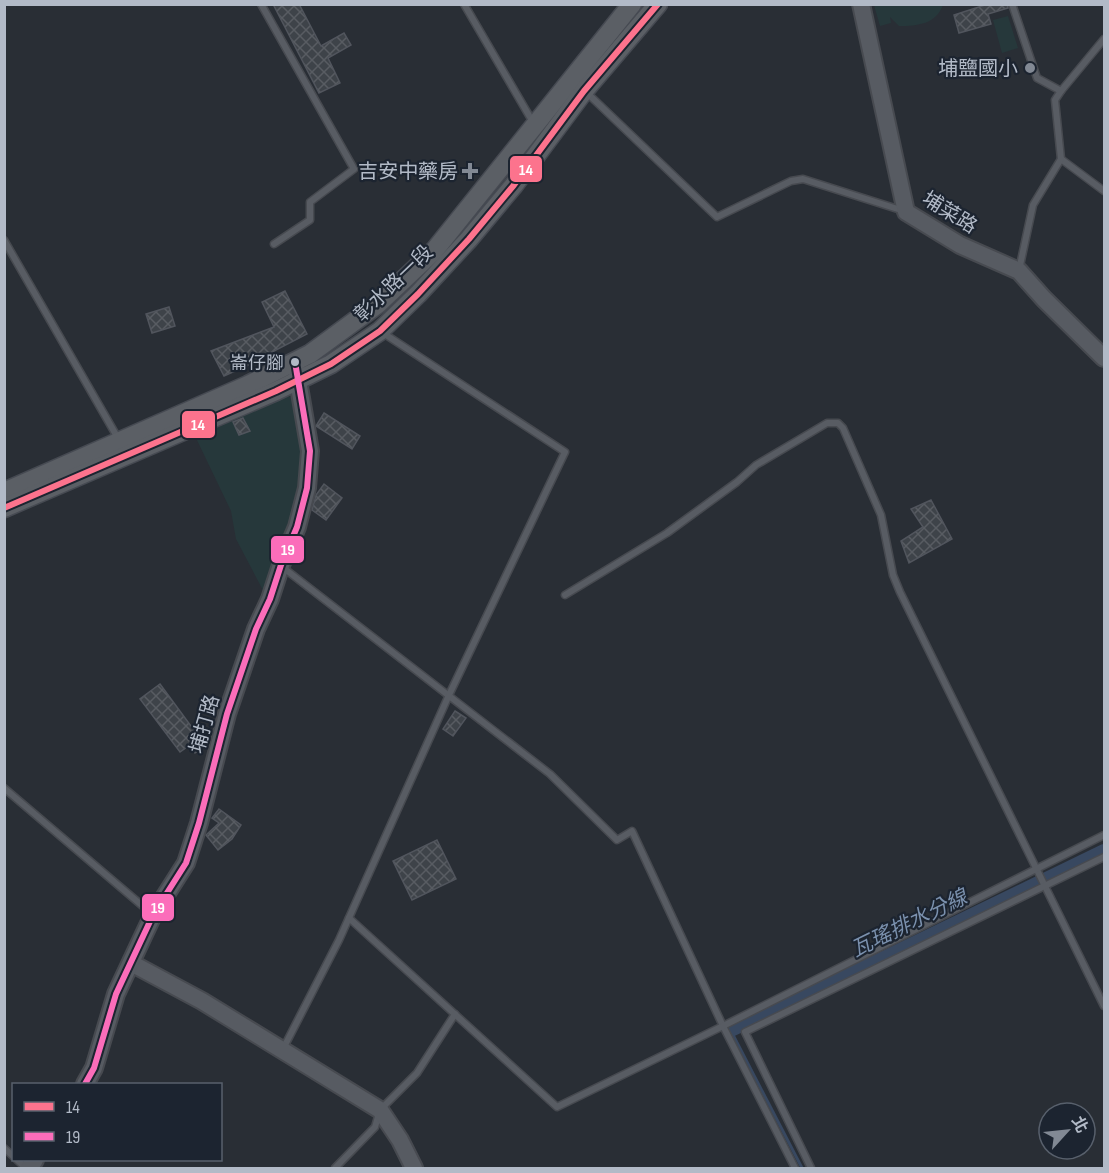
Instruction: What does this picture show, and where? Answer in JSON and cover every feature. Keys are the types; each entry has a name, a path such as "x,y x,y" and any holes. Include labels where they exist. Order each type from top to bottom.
{"main road":[{"name":"彰水路一段","path":"4,508 180,434 297,371 310,354 378,304 434,251 632,4"},
{"name":"彰水路一段","path":"4,492 248,385 331,364 380,331 469,239 514,185 584,91 658,4"},
{"path":"415,269 428,283"}],"street":[{"name":"埔菜路","path":"861,4 906,212 960,245 1019,271 1104,358"},
{"name":"埔打路","path":"86,1083 94,1068 116,994 153,915 186,862 199,823 227,714 256,629 270,599 297,527 307,488 310,450 297,371"},
{"path":"131,963 202,1001 380,1110 400,1140 414,1168"}],"lane":[{"path":"261,4 354,169 310,202 309,220 274,244"},
{"path":"464,4 544,143"},
{"path":"1012,4 1037,78 1061,91"},
{"path":"1019,271 1034,205 1061,159 1055,100 1104,39"},
{"path":"584,91 717,217 791,181 804,179 906,212"},
{"path":"1061,159 1104,191"},
{"path":"4,240 120,441"},
{"path":"282,1051 349,918 449,695 565,452 380,331"},
{"path":"565,595 667,533 737,482 756,465 827,423 838,423 843,428 881,515 893,575 900,592 1104,1006"},
{"path":"281,565 550,774 617,840 632,831 723,1026 795,1168"},
{"path":"4,788 153,915"},
{"path":"349,918 557,1107 1104,835"},
{"path":"744,1032 1104,857"},
{"path":"335,1168 375,1127 380,1110 417,1073 455,1014"},
{"path":"738,1019 812,1168"}],"shaded area":[{"path":"943,4 936,16 925,23 899,26 890,17 891,23 880,26 874,5"},
{"path":"1008,16 1018,48 1002,53 993,20"},
{"path":"274,395 291,397 302,423 304,487 267,598 236,539 231,511 195,436"}],"building":[{"path":"273,4 299,4 321,46 344,33 351,45 328,58 340,83 319,93"},
{"path":"988,4 1007,4 1008,8 988,14 991,24 959,33 954,15"},
{"path":"285,291 307,334 272,352 273,354 224,376 211,351 274,327 262,302"},
{"path":"169,307 175,326 152,333 146,314"},
{"path":"324,413 360,436 352,449 316,426"},
{"path":"243,418 250,431 239,435 233,422"},
{"path":"324,484 342,498 326,520 312,510 316,495"},
{"path":"931,500 952,539 909,563 901,541 923,527 911,509"},
{"path":"160,684 205,745 195,753 190,745 180,752 140,699"},
{"path":"455,711 466,718 453,736 443,729"},
{"path":"219,809 241,825 232,839 218,850 206,835 219,823 212,818"},
{"path":"437,840 456,879 412,900 393,861"}],"waterway":[{"name":"瓦瑤排水分線","path":"731,1031 1104,850"},
{"path":"731,1031 802,1168"}],"transit line":[{"name":"14","path":"4,508 276,391 331,364 380,331 469,239 514,185 584,91 658,4"},
{"name":"19","path":"86,1083 94,1068 116,994 153,915 186,863 199,823 227,714 256,629 270,599 297,527 307,488 310,451 295,362"}],"place":[{"name":"埔鹽國小","path":"1030,68"},
{"name":"吉安中藥房","path":"470,171"},
{"name":"崙仔腳","path":"295,362"}]}
